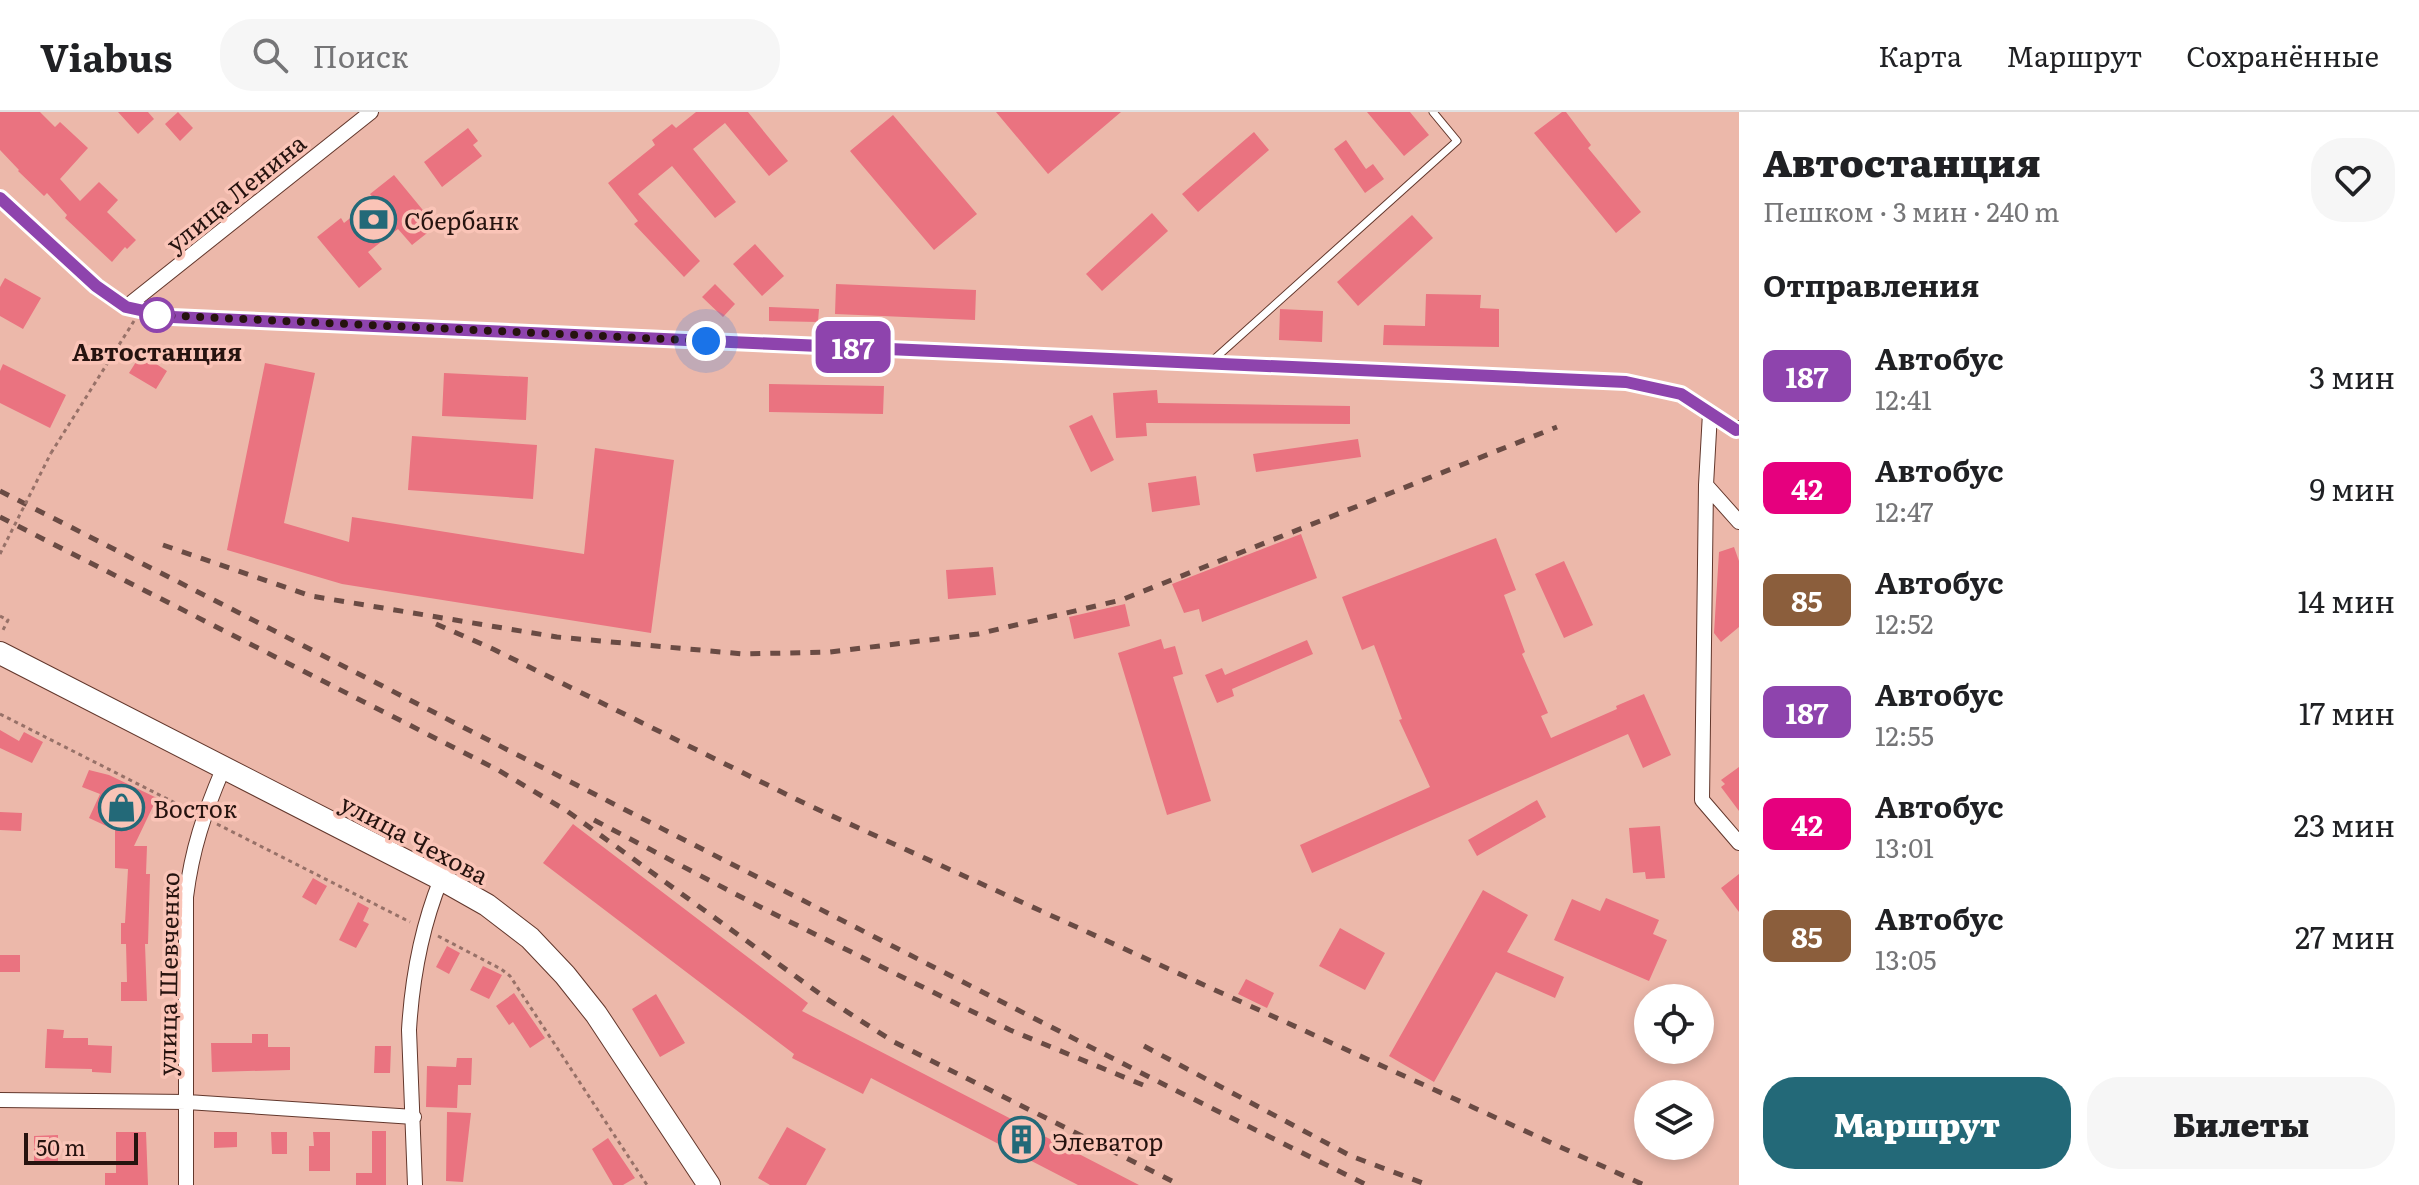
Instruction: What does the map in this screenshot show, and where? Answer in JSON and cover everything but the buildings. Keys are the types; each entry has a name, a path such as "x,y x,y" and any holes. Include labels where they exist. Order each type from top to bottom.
{"main road":[{"name":"улица Чехова","path":"0,653 487,905 530,938 596,1014 709,1185"}],"street":[{"name":"улица Ленина","path":"133,309 371,112"},
{"path":"0,198 96,286 133,309 172,317 1626,382 1681,394 1737,429"},
{"path":"1710,413 1706,485 1702,800 1739,843"},
{"path":"1706,485 1739,522"},
{"name":"улица Шевченко","path":"186,1185 186,897 191,856 202,817 223,769"},
{"path":"415,1185 409,1030 411,1005 425,929 441,879"},
{"path":"0,1100 187,1102 414,1117"}],"lane":[{"path":"1210,363 1457,141 1433,112"}],"path":[{"path":"0,554 51,453 133,309"},
{"path":"0,616 8,620 3,630 0,628"},
{"path":"0,714 501,969 510,976 647,1185"}],"railway":[{"path":"163,545 311,596 557,637 743,654 830,652 978,634 1121,600 1557,427"},
{"path":"0,491 1367,1185"},
{"path":"0,517 498,770 567,811 827,999 894,1042 1180,1185"},
{"path":"436,624 493,649 808,805 1644,1185"},
{"path":"594,820 766,910 1010,1030 1143,1085"},
{"path":"1144,1046 1351,1156 1428,1185"}],"bus line":[{"name":"187","path":"0,198 96,286 126,307 172,317 1626,382 1681,394 1736,430"}],"place":[{"name":"Сбербанк","path":"373,219"},
{"name":"Автостанция","path":"157,315"},
{"name":"Восток","path":"122,807"},
{"name":"Элеватор","path":"1021,1140"}],"route":[{"path":"157,315 706,341"}]}
